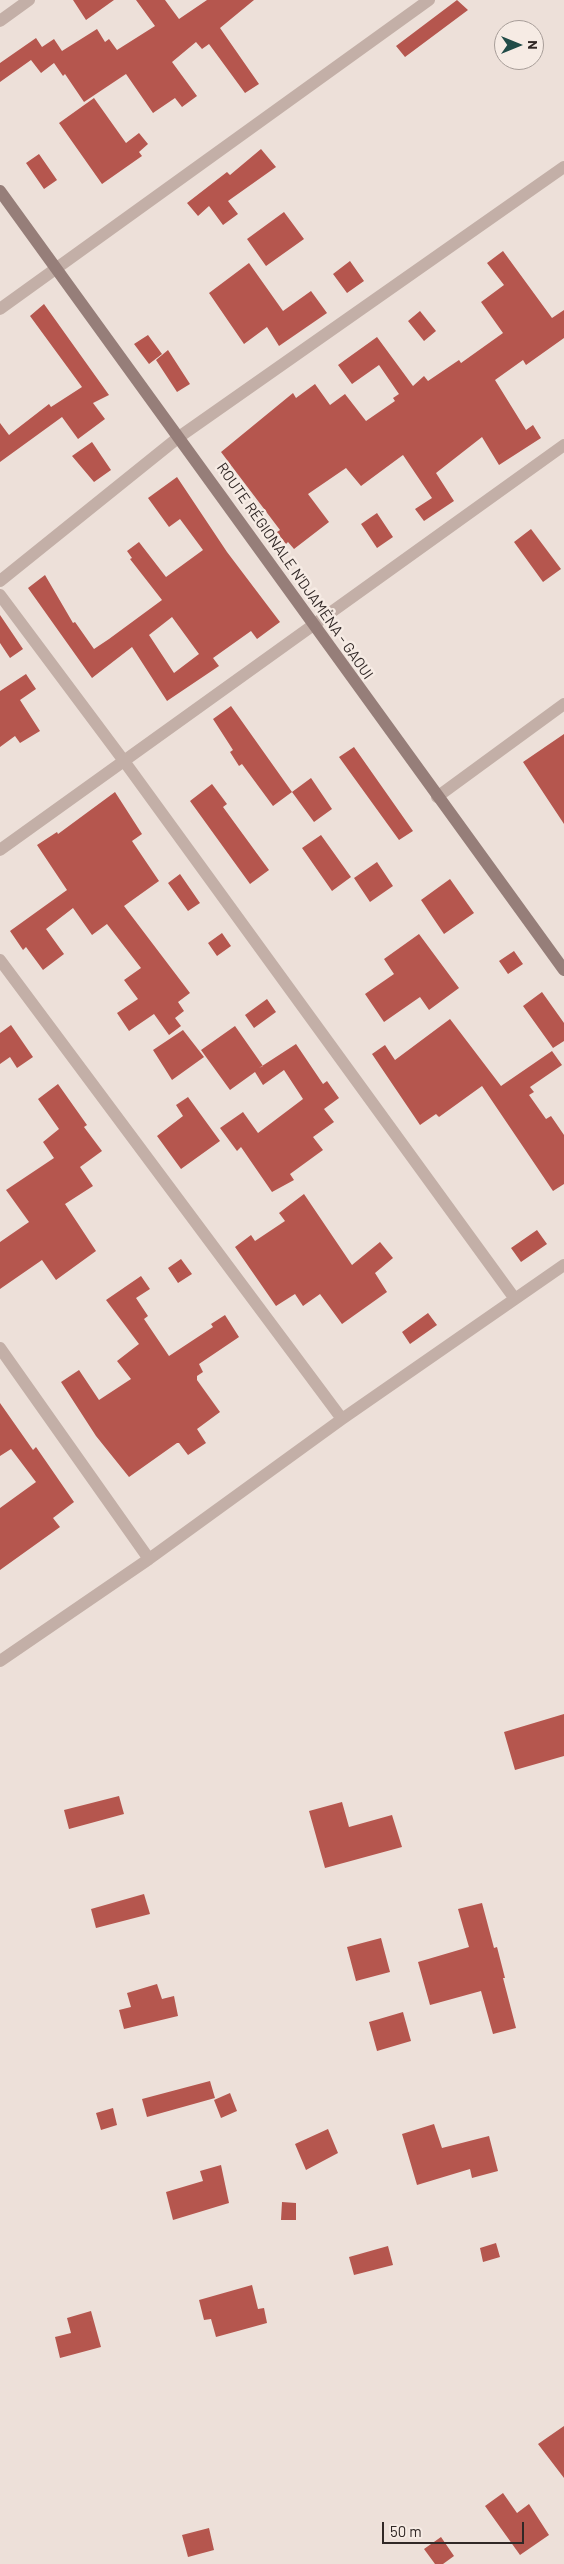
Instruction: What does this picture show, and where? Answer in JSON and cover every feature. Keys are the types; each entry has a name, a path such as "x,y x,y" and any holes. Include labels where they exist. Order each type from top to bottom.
{"street":[{"path":"0,21 28,0"},
{"path":"0,309 429,0"},
{"path":"0,581 179,437 564,167"},
{"name":"ROUTE RÉGIONALE N'DJAMÉNA - GAOUI","path":"0,191 179,437 313,626 564,970"},
{"path":"0,850 564,445"},
{"path":"0,595 124,761 515,1299"},
{"path":"437,796 564,704"},
{"path":"0,960 342,1419"},
{"path":"1,1660 149,1559 342,1419 564,1265"},
{"path":"0,1348 149,1559"}],"building":[{"path":"73,0 114,0 86,20"},
{"path":"136,0 165,0 179,19 207,0 254,0 220,28 259,84 245,93 209,44 202,49 196,42 172,62 197,96 182,107 175,98 153,113 126,74 84,102 65,74 63,76 54,63 41,73 31,60 0,82 0,63 36,38 42,47 54,39 62,51 97,29 105,42 109,39 117,50 155,26"},
{"path":"457,0 468,10 405,57 396,46"},
{"path":"94,98 126,143 139,133 148,144 139,152 142,156 102,184 59,123"},
{"path":"261,149 276,167 228,201 238,214 223,225 209,206 198,216 187,203 227,172 230,175"},
{"path":"39,154 57,180 44,189 26,163"},
{"path":"284,212 304,239 266,266 247,239"},
{"path":"503,251 552,318 564,310 564,338 526,365 523,360 495,380 526,430 533,425 541,438 499,465 482,437 436,473 454,501 424,521 415,509 432,498 403,455 361,486 346,468 308,494 329,522 294,549 288,542 286,544 277,532 280,530 221,452 293,393 296,398 315,384 330,405 345,394 366,421 395,401 393,398 399,394 379,365 352,384 338,365 377,337 413,386 424,376 428,381 459,360 461,363 503,333 481,302 504,285 487,263"},
{"path":"350,261 364,281 347,293 333,274"},
{"path":"249,263 283,311 311,291 327,313 279,346 267,327 244,344 209,293"},
{"path":"44,304 109,395 93,403 105,419 78,439 62,417 0,462 0,423 9,435 49,404 51,407 82,387 30,316"},
{"path":"420,311 436,331 424,341 408,321"},
{"path":"148,335 162,354 149,364 134,344"},
{"path":"168,350 190,384 177,392 156,360"},
{"path":"92,442 111,470 94,482 72,456"},
{"path":"177,477 227,552 280,622 257,639 251,631 213,658 219,666 167,701 132,647 92,678 28,588 45,575 73,623 75,622 94,649 162,600 130,559 132,558 127,551 139,542 166,577 203,550 180,519 169,527 148,498","holes":["172,617 199,654 174,673 149,635"]},
{"path":"377,513 393,537 377,548 361,524"},
{"path":"531,529 561,569 543,582 514,542"},
{"path":"0,615 23,649 10,658 0,643"},
{"path":"26,674 36,689 20,700 40,731 20,743 15,736 0,747 0,691"},
{"path":"231,706 292,792 273,806 242,764 239,766 230,752 233,750 213,719"},
{"path":"564,734 564,824 523,762"},
{"path":"354,747 413,831 399,840 339,757"},
{"path":"311,778 332,809 314,822 292,792"},
{"path":"212,784 227,804 223,807 269,870 250,884 190,801"},
{"path":"115,792 142,834 132,841 159,881 124,906 190,993 178,1002 184,1011 175,1018 181,1026 169,1035 154,1014 129,1031 117,1013 138,999 124,980 141,968 107,924 92,935 73,908 46,929 64,954 43,970 26,947 23,950 10,931 67,890 37,845 57,832 58,834"},
{"path":"321,835 351,877 332,891 302,848"},
{"path":"377,862 393,886 370,902 354,878"},
{"path":"180,874 200,903 188,911 168,883"},
{"path":"450,879 474,913 444,934 421,900"},
{"path":"222,933 231,946 217,956 208,943"},
{"path":"419,934 459,988 429,1010 420,997 384,1022 365,994 394,974 384,959"},
{"path":"514,951 523,964 508,974 499,961"},
{"path":"542,992 564,1023 564,1041 553,1048 523,1006"},
{"path":"267,999 276,1012 254,1028 245,1015"},
{"path":"450,1019 501,1086 552,1051 562,1065 530,1087 534,1092 529,1095 546,1119 551,1116 564,1135 564,1184 553,1191 482,1086 439,1117 436,1114 420,1125 372,1054 385,1045 395,1060"},
{"path":"11,1025 33,1057 17,1068 10,1057 0,1064 0,1033"},
{"path":"235,1026 263,1066 296,1044 323,1084 327,1081 339,1098 324,1109 334,1122 313,1137 323,1150 290,1174 294,1180 272,1192 241,1147 237,1151 220,1128 243,1112 258,1133 303,1099 284,1070 263,1085 255,1072 230,1090 201,1050"},
{"path":"183,1030 204,1057 172,1080 153,1050"},
{"path":"58,1084 87,1125 84,1127 102,1151 80,1167 93,1186 65,1204 96,1251 56,1280 42,1260 0,1289 0,1242 29,1222 6,1190 54,1158 43,1142 59,1129 38,1099"},
{"path":"188,1097 220,1141 181,1169 157,1136 183,1116 176,1105"},
{"path":"304,1194 352,1265 380,1242 393,1258 375,1273 387,1292 342,1324 320,1294 303,1306 295,1294 276,1306 235,1247 251,1235 255,1241 285,1221 279,1213"},
{"path":"537,1230 547,1244 521,1262 511,1248"},
{"path":"181,1259 192,1274 178,1283 168,1268"},
{"path":"141,1276 150,1289 136,1298 148,1316 144,1319 169,1356 213,1327 211,1324 225,1315 239,1337 199,1364 203,1372 197,1376 197,1380 220,1412 197,1429 206,1443 188,1455 177,1443 129,1477 96,1436 61,1382 79,1370 99,1400 131,1379 117,1361 139,1344 106,1300"},
{"path":"428,1313 437,1325 410,1344 402,1332"},
{"path":"0,1403 33,1450 36,1447 74,1502 53,1518 60,1527 0,1570 0,1508 36,1482 11,1449 0,1456"},
{"path":"564,1714 564,1756 515,1770 504,1732"},
{"path":"119,1796 124,1814 69,1829 64,1810"},
{"path":"342,1802 349,1827 392,1815 402,1847 325,1868 309,1811"},
{"path":"144,1894 150,1914 96,1928 91,1909"},
{"path":"482,1903 494,1948 497,1947 516,2028 493,2034 481,1991 430,2005 418,1962 469,1947 458,1909"},
{"path":"381,1938 390,1972 356,1981 347,1947"},
{"path":"157,1984 162,1999 174,1996 178,2016 124,2029 119,2010 131,2007 127,1993"},
{"path":"403,2012 411,2041 377,2051 369,2022"},
{"path":"210,2081 215,2098 147,2117 142,2099"},
{"path":"230,2093 237,2111 221,2118 214,2100"},
{"path":"113,2108 117,2125 101,2130 96,2113"},
{"path":"434,2124 442,2148 489,2136 498,2171 472,2178 470,2169 417,2185 402,2134"},
{"path":"328,2129 338,2153 306,2170 295,2144"},
{"path":"221,2165 229,2203 173,2220 166,2192 203,2181 200,2171"},
{"path":"282,2202 296,2203 296,2220 281,2220"},
{"path":"496,2243 500,2257 483,2262 480,2248"},
{"path":"388,2246 393,2265 354,2275 349,2257"},
{"path":"252,2285 258,2309 264,2308 267,2323 216,2337 211,2319 204,2320 199,2300"},
{"path":"91,2311 101,2347 60,2358 55,2337 71,2333 67,2318"},
{"path":"564,2426 564,2478 538,2444"},
{"path":"503,2493 517,2513 529,2504 549,2535 520,2555 485,2506"},
{"path":"209,2528 214,2550 188,2557 182,2535"},
{"path":"441,2537 454,2556 443,2564 435,2564 424,2549"}]}
